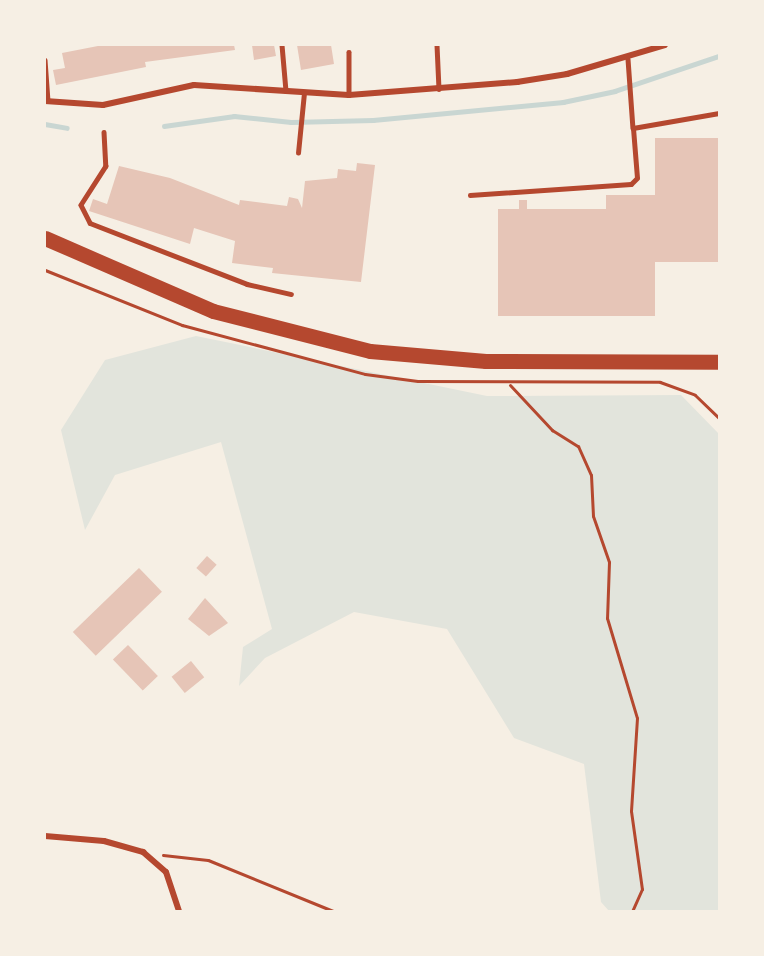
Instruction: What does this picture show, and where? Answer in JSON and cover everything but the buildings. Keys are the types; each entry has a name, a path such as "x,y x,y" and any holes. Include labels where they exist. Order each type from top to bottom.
{"main road":[{"path":"45,238 213,311 370,351 486,361 719,362"}],"street":[{"path":"46,101 103,105 194,85 349,95 439,89 517,82 628,59 661,46"},
{"path":"45,836 120,844 154,860 171,881 180,911"}],"lane":[{"path":"282,45 286,91"},
{"path":"437,45 439,89"},
{"path":"349,52 349,95"},
{"path":"470,195 631,184 636,178 628,59"},
{"path":"45,60 46,101"},
{"path":"298,153 304,93"},
{"path":"633,128 719,113"},
{"path":"104,132 106,166 81,205 90,223 247,284 291,294"}],"path":[{"path":"509,384 552,430 578,446 591,475 593,516 609,562 607,618 637,718 631,811 642,889 632,911"},
{"path":"695,395 719,418"},
{"path":"154,860 176,852 208,860 333,911"}],"shaded area":[{"path":"196,336 487,396 681,395 719,434 719,911 609,911 601,902 584,764 514,738 447,629 354,612 265,658 239,686 243,647 272,629 221,442 115,475 85,530 61,430 105,360"}],"waterway":[{"path":"164,126 234,116 291,122 373,120 563,102 615,91 719,56"},
{"path":"45,124 67,128"}]}
